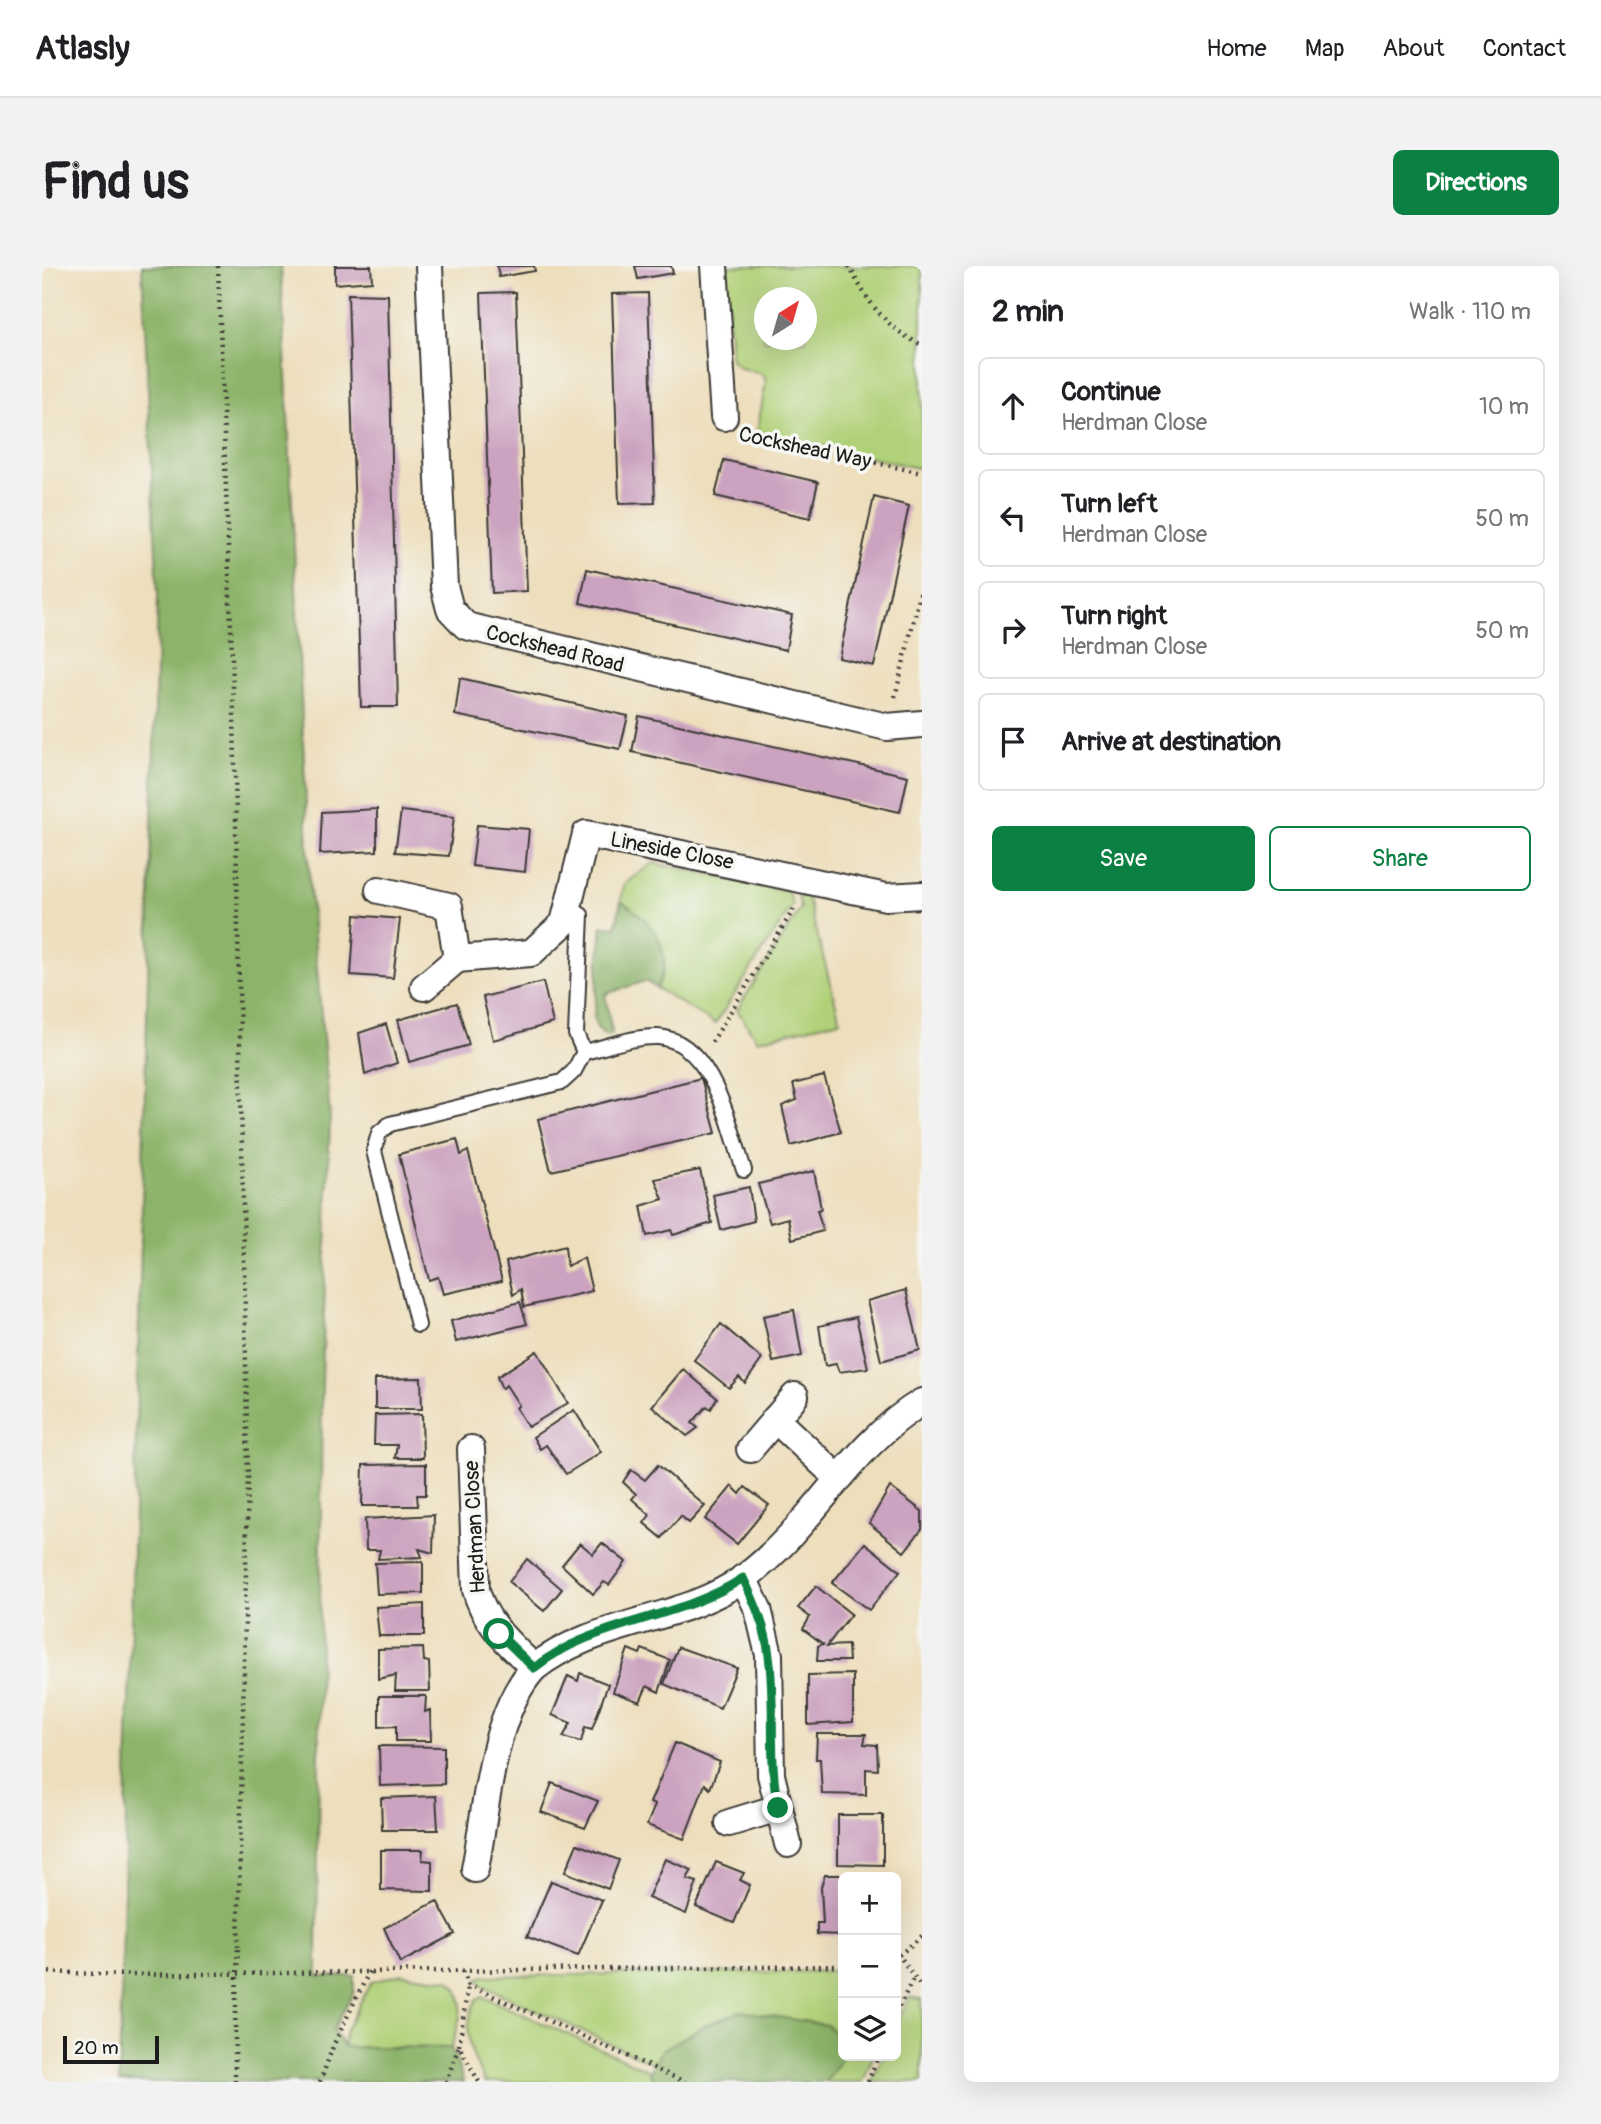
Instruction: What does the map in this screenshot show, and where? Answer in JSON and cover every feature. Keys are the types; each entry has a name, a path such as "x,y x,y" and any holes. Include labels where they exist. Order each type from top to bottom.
{"street":[{"name":"Cockshead Road","path":"429,266 444,586 450,609 466,626 887,727 922,724"},
{"name":"Cockshead Way","path":"714,266 724,416"},
{"name":"Lineside Close","path":"457,959 531,953 564,923 586,834 886,897 922,895"},
{"path":"379,890 449,906 457,959 424,987"},
{"path":"750,1449 795,1396"},
{"path":"475,1869 503,1719 518,1688 534,1668 575,1641 695,1604 743,1578 777,1549 873,1440 922,1402"},
{"path":"775,1419 838,1478"},
{"name":"Herdman Close","path":"471,1449 476,1590 480,1606 499,1634 534,1668"},
{"path":"743,1578 761,1619 769,1655 771,1775 788,1844"},
{"path":"729,1823 778,1808"}],"lane":[{"path":"568,907 581,915 576,1034 584,1052"},
{"path":"418,1325 374,1151 379,1133 390,1124 562,1082 574,1071 584,1052 649,1037 662,1037 684,1048 700,1061 713,1079 744,1170"}],"path":[{"path":"218,266 235,741 248,1478 234,2082"},
{"path":"849,266 866,299 881,318 895,331 922,345"},
{"name":"Cockshead Way","path":"724,416 727,430 922,473"},
{"path":"887,727 922,586"},
{"path":"700,1061 796,906 789,875"},
{"path":"901,1954 922,1936"},
{"path":"901,1962 922,1988"},
{"path":"42,1972 125,1975 838,1966"},
{"path":"320,2082 334,2044 370,1970"},
{"path":"446,2082 459,2046 468,1985 463,1971"},
{"path":"901,2003 913,1979"},
{"path":"468,1985 685,2082"},
{"path":"459,2046 479,2082"},
{"path":"868,2082 876,2061"}],"green space":[{"path":"142,266 281,266 310,890 330,1116 322,1383 317,1968 319,1976 354,1976 354,1992 333,2030 344,2047 451,2048 464,2082 119,2082 158,595"},
{"path":"726,266 922,266 922,469 757,432 766,381 763,374 740,368 731,360"},
{"path":"653,863 788,892 793,905 715,1024 645,981 605,994 612,1034 602,1034 594,1019 602,926 616,927 624,884"},
{"path":"798,896 807,896 840,1020 757,1040 737,1010 801,908"},
{"path":"621,901 645,920 658,937 664,956 664,969 657,988 645,981 605,994 612,1034 608,1036 597,1028 594,1019 602,926 616,927"},
{"path":"838,1971 838,2061 871,2061 863,2082 695,2082 483,1986 478,1979 484,1976"},
{"path":"402,1974 449,1980 456,1987 461,2012 451,2048 344,2047 345,2032 371,1982"},
{"path":"483,1997 675,2082 485,2082 475,2062 468,2032 471,2011 476,2000"},
{"path":"909,1997 922,1999 922,2082 872,2082 881,2061 901,2061 901,2015"},
{"path":"741,2011 827,2025 838,2036 838,2061 840,2061 826,2082 657,2082 649,2073 662,2050 706,2025"}],"building":[{"path":"335,266 371,266 372,281 335,284"},
{"path":"497,266 534,266 535,271 499,277"},
{"path":"635,266 671,266 673,273 638,279"},
{"path":"516,292 527,591 492,593 481,293"},
{"path":"648,293 655,503 619,504 612,294"},
{"path":"348,294 388,295 398,707 361,707"},
{"path":"724,460 818,482 810,518 715,496"},
{"path":"874,497 909,506 874,666 839,658"},
{"path":"587,569 792,615 786,650 580,603"},
{"path":"460,678 628,716 620,749 455,715"},
{"path":"639,716 908,776 900,812 632,752"},
{"path":"377,809 377,851 320,854 322,812"},
{"path":"401,811 454,817 449,856 395,852"},
{"path":"477,825 529,829 525,872 472,866"},
{"path":"355,915 400,919 393,978 351,975"},
{"path":"543,982 553,1023 493,1040 483,997"},
{"path":"457,1003 469,1045 409,1062 398,1020"},
{"path":"386,1024 397,1063 365,1075 359,1033"},
{"path":"824,1076 841,1132 791,1146 782,1106 797,1100 793,1084"},
{"path":"701,1078 716,1133 551,1171 538,1119"},
{"path":"457,1139 461,1155 468,1151 502,1281 443,1294 438,1277 429,1280 399,1154"},
{"path":"700,1170 712,1223 673,1235 671,1230 647,1236 641,1206 663,1199 655,1179"},
{"path":"814,1171 821,1209 817,1210 823,1231 792,1239 788,1218 770,1223 758,1184"},
{"path":"749,1187 754,1221 721,1230 713,1195"},
{"path":"565,1246 567,1266 584,1258 592,1291 524,1307 521,1289 513,1295 506,1262"},
{"path":"906,1290 920,1350 881,1361 867,1301"},
{"path":"520,1302 527,1324 456,1342 451,1321"},
{"path":"794,1310 802,1356 773,1362 763,1316"},
{"path":"856,1317 868,1368 839,1372 836,1364 825,1366 819,1326"},
{"path":"721,1324 762,1359 745,1383 739,1377 729,1388 694,1360"},
{"path":"537,1351 568,1403 528,1427 516,1408 519,1405 506,1385 502,1389 497,1377"},
{"path":"683,1369 717,1398 711,1409 707,1406 692,1423 698,1428 687,1436 652,1406"},
{"path":"421,1378 422,1409 375,1409 375,1379"},
{"path":"574,1410 601,1452 566,1474 546,1445 540,1449 533,1437"},
{"path":"422,1414 423,1458 395,1458 397,1445 374,1445 375,1415"},
{"path":"426,1464 426,1495 417,1495 418,1506 362,1506 363,1465"},
{"path":"658,1465 705,1506 689,1523 681,1516 662,1538 644,1523 650,1515 632,1499 636,1494 623,1482 631,1470 645,1480"},
{"path":"732,1486 740,1494 745,1487 769,1505 737,1544 705,1519"},
{"path":"890,1487 922,1511 922,1529 904,1552 869,1523"},
{"path":"434,1515 433,1553 419,1549 422,1557 378,1559 380,1550 366,1550 365,1519"},
{"path":"580,1543 593,1554 602,1543 626,1562 609,1585 604,1582 593,1594 562,1565"},
{"path":"865,1543 900,1571 869,1610 832,1583"},
{"path":"527,1559 562,1589 544,1611 509,1582"},
{"path":"423,1562 423,1593 377,1594 375,1563"},
{"path":"816,1586 851,1614 827,1646 848,1645 849,1661 817,1661 818,1646 823,1644 803,1629 810,1617 798,1608"},
{"path":"424,1604 424,1636 379,1636 376,1607"},
{"path":"678,1647 737,1668 720,1708 664,1684"},
{"path":"423,1648 424,1661 429,1662 430,1691 395,1691 396,1675 378,1679 378,1649"},
{"path":"628,1649 640,1654 642,1649 670,1660 659,1692 647,1686 640,1702 613,1692"},
{"path":"580,1673 608,1684 592,1729 585,1727 581,1742 563,1737 571,1723 552,1715 568,1676 578,1681"},
{"path":"853,1674 853,1722 808,1725 808,1675"},
{"path":"379,1696 426,1696 425,1712 430,1710 431,1741 396,1741 396,1726 379,1727"},
{"path":"817,1734 866,1734 864,1744 877,1745 878,1770 866,1769 866,1795 822,1794 820,1759 816,1759"},
{"path":"675,1743 720,1762 710,1789 705,1784 684,1839 647,1825 655,1805 650,1803"},
{"path":"379,1746 444,1747 444,1784 380,1786"},
{"path":"552,1783 598,1801 585,1828 541,1812"},
{"path":"436,1796 438,1830 382,1830 381,1798"},
{"path":"838,1815 883,1815 883,1865 838,1864"},
{"path":"577,1844 619,1860 608,1889 565,1872"},
{"path":"381,1850 423,1850 422,1860 432,1861 432,1891 381,1890"},
{"path":"665,1859 692,1870 687,1879 697,1882 686,1914 648,1898"},
{"path":"716,1862 744,1873 740,1880 750,1885 734,1923 696,1907"},
{"path":"825,1875 838,1875 838,1935 817,1934 817,1923 823,1923 821,1887"},
{"path":"551,1881 602,1900 578,1956 527,1937"},
{"path":"437,1901 455,1934 400,1963 384,1928"}],"route":[{"path":"499,1634 534,1668 575,1641 695,1604 743,1578 758,1609 769,1655 772,1686 771,1775 778,1808"}]}
